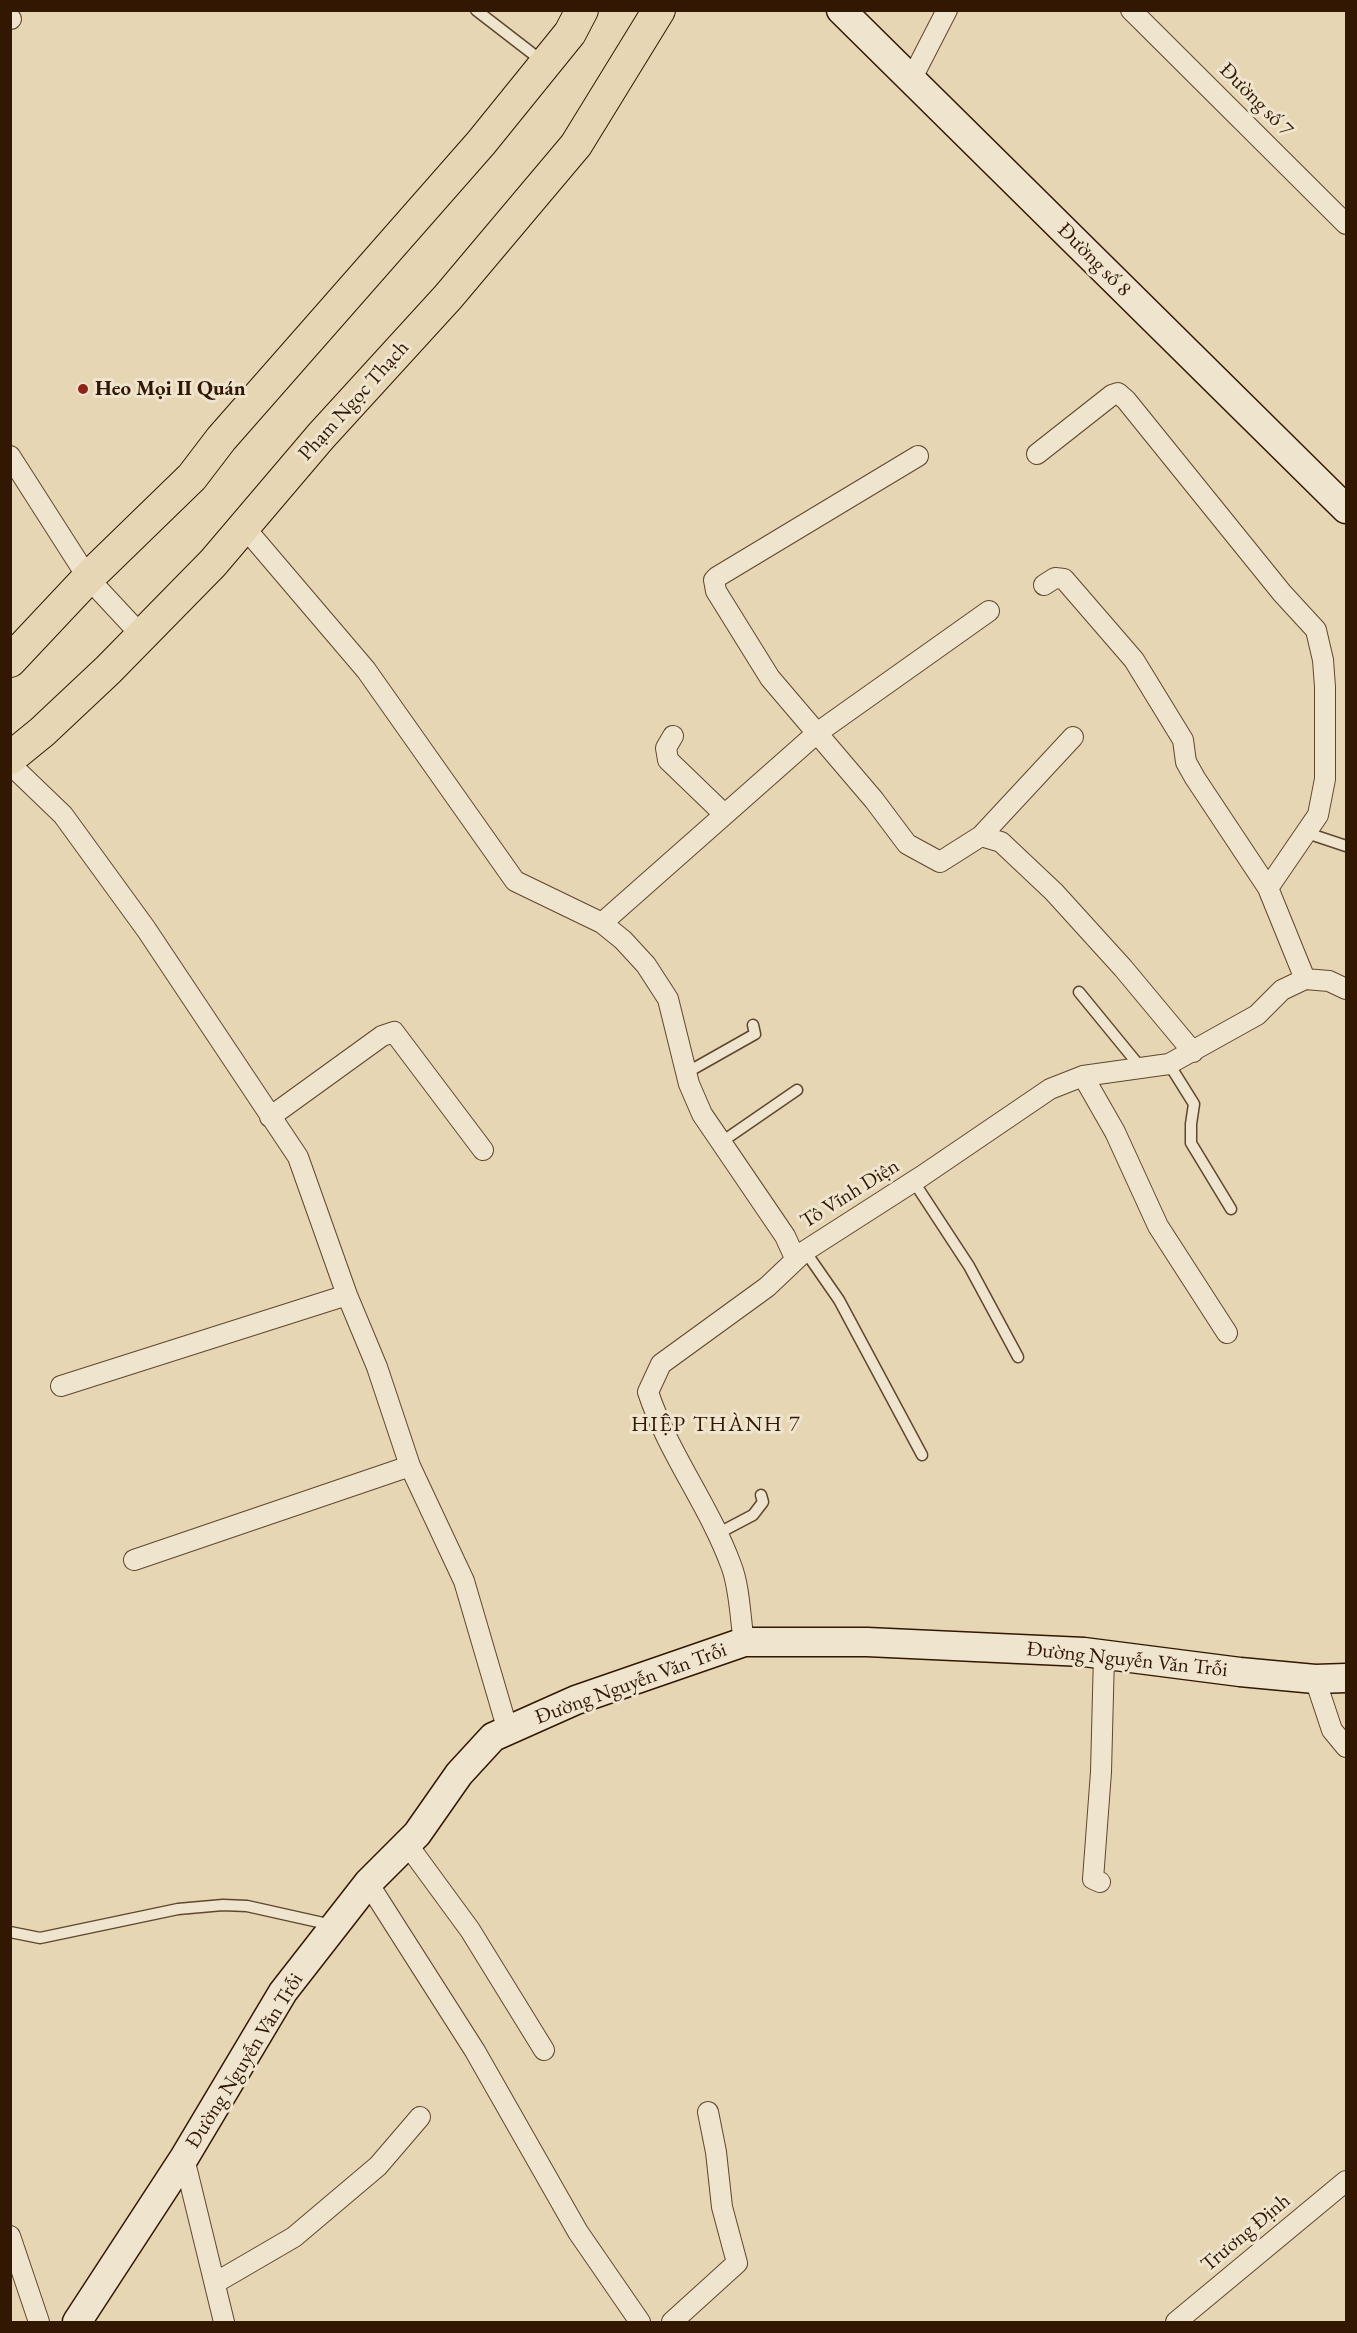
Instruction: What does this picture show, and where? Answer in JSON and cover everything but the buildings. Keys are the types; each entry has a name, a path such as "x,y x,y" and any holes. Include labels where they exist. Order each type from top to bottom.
{"main road":[{"path":"10,662 88,578 192,477 221,439 481,143 570,33 582,10"},
{"name":"Phạm Ngọc Thạch","path":"10,758 42,732 142,636 244,528 321,436 448,297 576,145 658,10"}],"street":[{"name":"Đường số 8","path":"841,10 1347,510"},
{"path":"911,80 947,10"},
{"name":"Đường số 7","path":"1131,10 1347,224"},
{"path":"1037,454 1112,395 1118,393 1282,593 1316,630 1323,660 1325,779 1318,815 1268,888"},
{"path":"10,456 88,578 142,636"},
{"path":"918,456 714,580 716,591 770,678 874,800 907,844 940,862 981,836 1073,737"},
{"path":"244,528 366,670 515,881 602,924 623,940 646,965 668,999 686,1073 702,1114 800,1255"},
{"path":"1044,585 1055,578 1064,579 1134,660 1183,740 1186,762 1195,778 1268,888 1305,979 1329,981 1347,989"},
{"path":"602,924 817,733 989,611"},
{"path":"673,736 666,748 668,760 724,814"},
{"path":"10,764 47,797 146,928 298,1157 347,1295 377,1367 410,1466 465,1581 508,1731"},
{"path":"981,836 1001,842 1054,892 1123,968 1193,1052"},
{"name":"Tô Vĩnh Diện","path":"744,1642 732,1568 655,1412 648,1392 661,1364 766,1287 800,1255 914,1182 1050,1089 1083,1076 1110,1070 1143,1069 1169,1064 1257,1015 1282,990 1305,979"},
{"path":"270,1117 391,1031 398,1036 483,1150"},
{"path":"1083,1076 1115,1132 1158,1226 1227,1333"},
{"path":"61,1386 347,1295"},
{"path":"134,1560 410,1466"},
{"name":"Đường Nguyễn Văn Trỗi","path":"77,2322 184,2158 283,1992 368,1883 417,1834 459,1774 493,1737 576,1700 744,1642 867,1642 1104,1655 1315,1679 1347,1678"},
{"path":"1100,1882 1093,1879 1101,1772 1104,1655"},
{"path":"1315,1679 1332,1730 1347,1747"},
{"path":"407,1844 470,1930 544,2050"},
{"path":"368,1883 475,2051 578,2232 640,2322"},
{"path":"672,2322 736,2266 719,2191 716,2152 708,2112"},
{"path":"215,2283 294,2237 378,2166 420,2117"},
{"path":"184,2158 224,2322"},
{"name":"Trương Định","path":"1176,2322 1347,2181"},
{"path":"10,2236 39,2322"}],"lane":[{"path":"476,10 545,64"},
{"path":"1307,833 1347,846"},
{"path":"1079,992 1143,1069"},
{"path":"686,1073 755,1034 753,1025"},
{"path":"1169,1064 1194,1104 1191,1143 1231,1209"},
{"path":"720,1143 797,1090"},
{"path":"914,1182 969,1266 1018,1357"},
{"path":"800,1255 839,1300 922,1455"},
{"path":"717,1534 753,1515 763,1502 761,1495"},
{"path":"10,1932 40,1938 178,1909 223,1905 247,1906 335,1926"}],"place":[{"name":"Heo Mọi II Quán","path":"83,389"}],"district":[{"name":"HIỆP THÀNH 7","path":"716,1425"}]}
